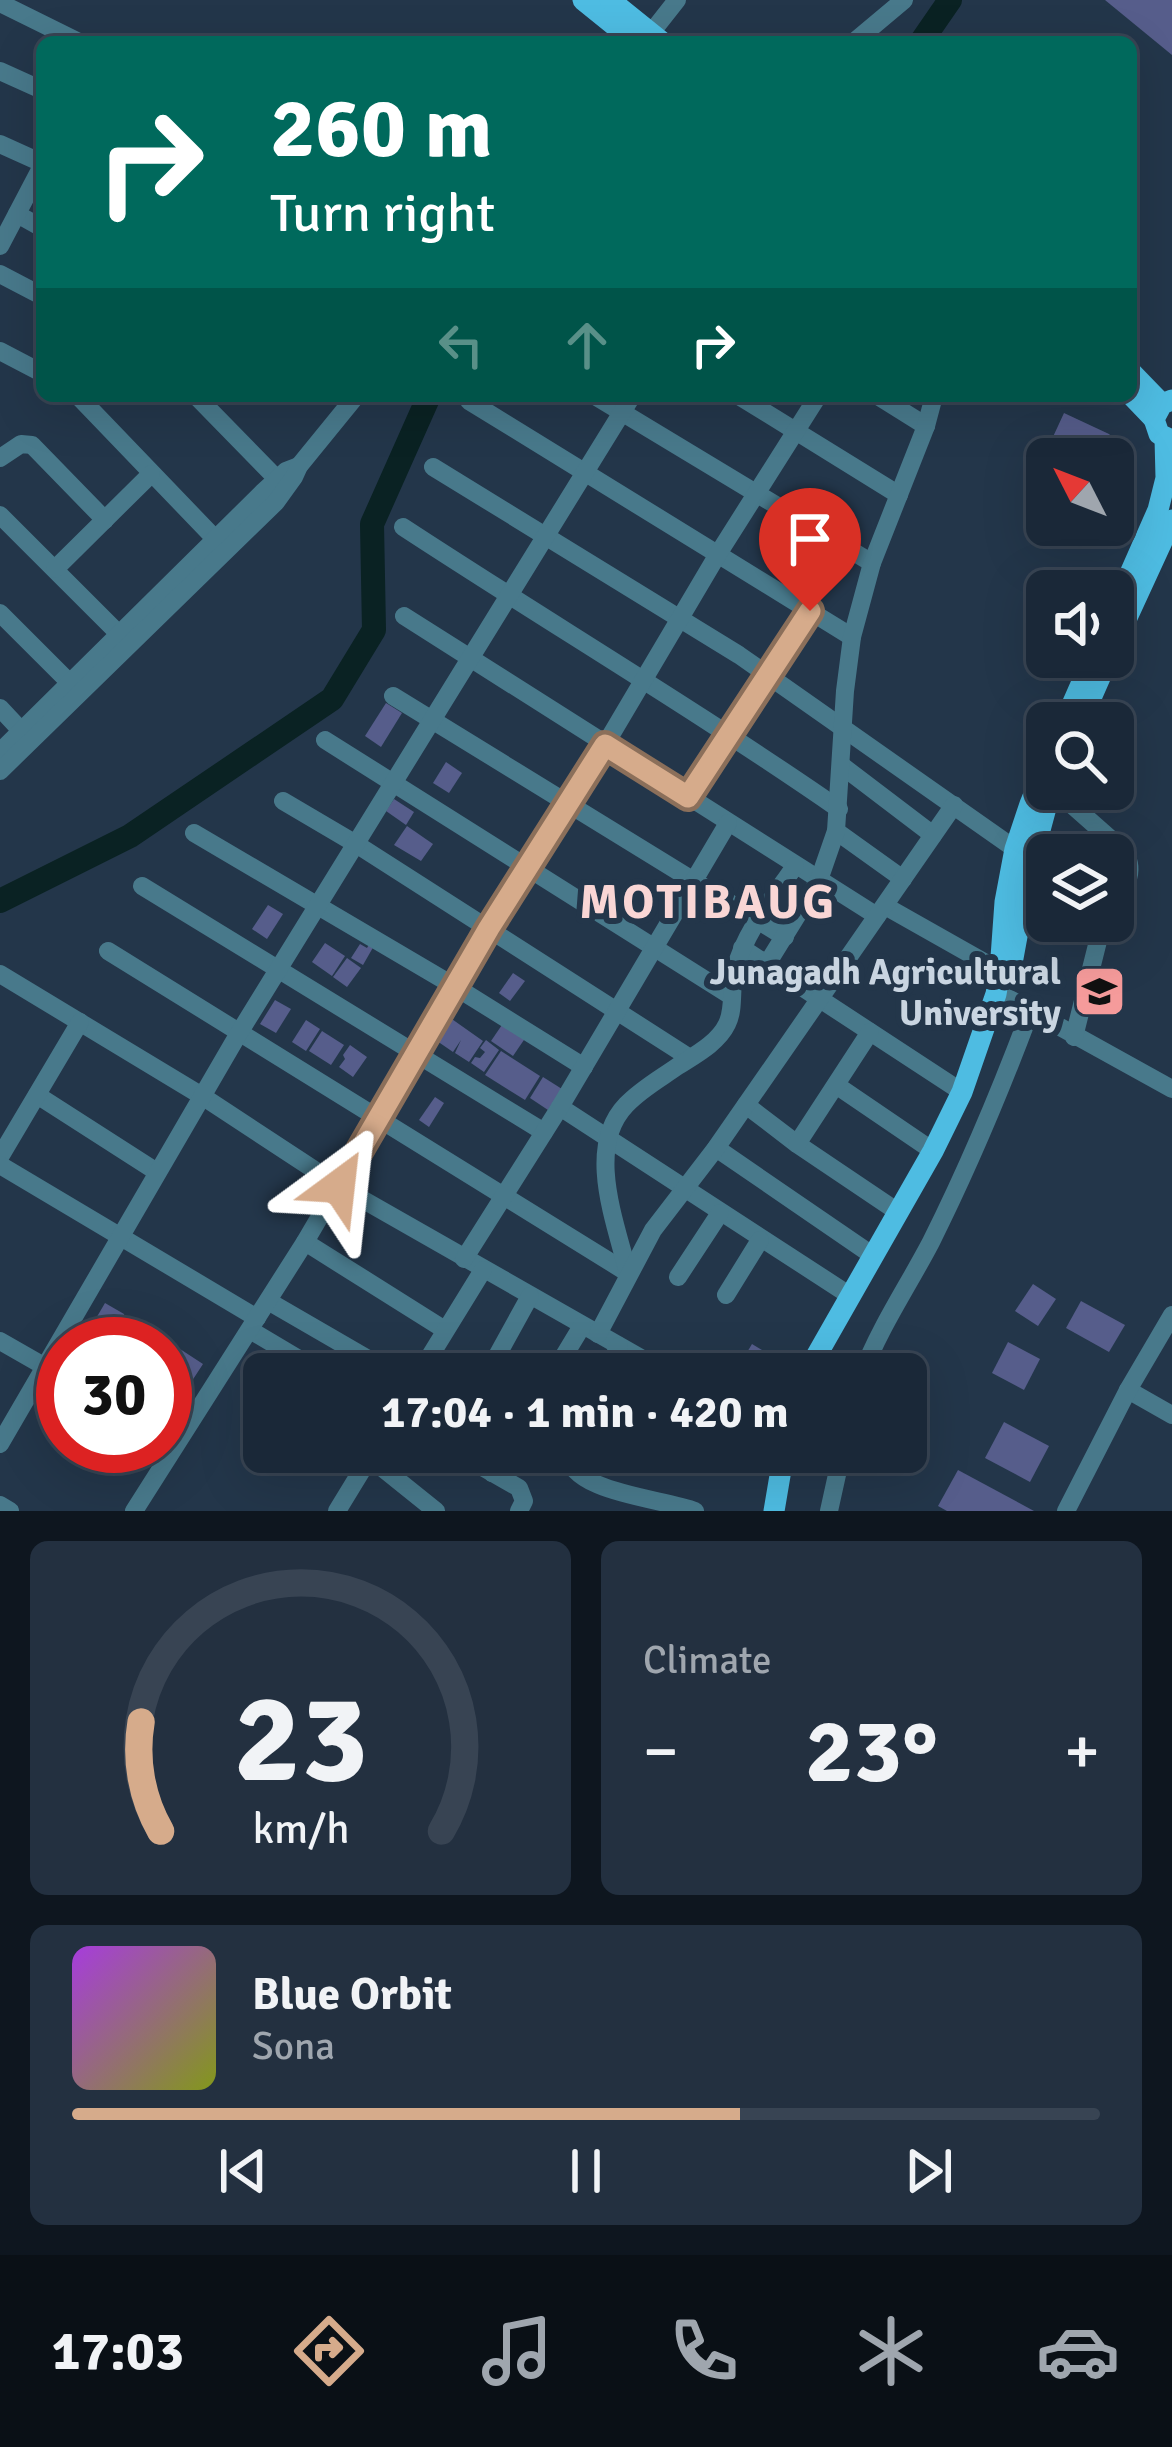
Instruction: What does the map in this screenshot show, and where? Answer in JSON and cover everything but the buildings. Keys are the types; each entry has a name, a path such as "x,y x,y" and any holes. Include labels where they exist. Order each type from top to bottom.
{"main road":[{"path":"583,0 645,36"},
{"path":"610,0 647,36"},
{"path":"1132,570 1158,510 1167,463 1165,420 1137,380"},
{"path":"1137,399 1165,420"},
{"path":"1134,602 1172,520"},
{"path":"817,1353 962,1092 996,994 1005,902 1028,810"},
{"path":"828,1353 946,1143 988,1052 1006,997 1029,871 1046,810"},
{"path":"774,1511 780,1473"},
{"path":"787,1511 792,1473"}],"street":[{"path":"652,36 677,0"},
{"path":"861,36 904,0"},
{"path":"0,3 67,36"},
{"path":"0,71 36,87"},
{"path":"0,144 36,162"},
{"path":"0,246 36,177"},
{"path":"17,214 36,225"},
{"path":"0,274 36,293"},
{"path":"0,351 36,370"},
{"path":"84,402 221,545"},
{"path":"202,402 282,483"},
{"path":"0,771 26,736 282,483 286,471 298,466 351,402"},
{"path":"471,402 853,638"},
{"path":"750,402 899,495"},
{"path":"192,1409 305,1242 489,928 814,402"},
{"path":"888,402 926,426"},
{"path":"767,964 819,880 836,831 853,638 872,563 932,402"},
{"path":"72,1317 239,1033 627,404 755,494 872,563"},
{"path":"0,458 21,444 32,445 105,520"},
{"path":"433,467 769,675 1015,849"},
{"path":"55,568 151,474"},
{"path":"0,515 125,640"},
{"path":"403,526 730,734 838,809"},
{"path":"688,797 810,611"},
{"path":"0,613 75,688"},
{"path":"404,616 795,866 1000,971"},
{"path":"393,696 785,938"},
{"path":"0,708 26,736"},
{"path":"0,752 26,736"},
{"path":"326,740 731,996"},
{"path":"842,765 932,835"},
{"path":"283,801 690,1058"},
{"path":"571,1353 954,805"},
{"path":"1076,810 1104,834"},
{"path":"464,1259 728,823"},
{"path":"836,831 903,878"},
{"path":"194,833 584,1066"},
{"path":"628,1273 606,1171 607,1139 627,1104 725,1028 742,948 795,866"},
{"path":"142,886 544,1132"},
{"path":"1074,1037 1098,942"},
{"path":"742,948 962,1092"},
{"path":"108,951 628,1273"},
{"path":"0,974 202,1096 339,1186 632,1353"},
{"path":"1006,997 1172,1089"},
{"path":"871,1353 984,1132 1030,1012"},
{"path":"80,1022 2,1150 120,1235 258,1316 345,1353"},
{"path":"797,1144 870,1032"},
{"path":"836,1085 933,1151"},
{"path":"37,1095 157,1172"},
{"path":"746,1105 898,1211"},
{"path":"560,1107 849,1295"},
{"path":"716,1148 872,1255"},
{"path":"678,1276 720,1213"},
{"path":"727,1295 760,1240"},
{"path":"305,1242 445,1330"},
{"path":"431,1353 483,1270"},
{"path":"499,1353 530,1296"},
{"path":"1066,1511 1172,1315"},
{"path":"258,1316 300,1353"},
{"path":"0,1341 36,1361"},
{"path":"616,1353 619,1346"},
{"path":"0,1444 36,1380"},
{"path":"1129,1390 1172,1415"},
{"path":"134,1511 154,1473"},
{"path":"338,1511 360,1473"},
{"path":"392,1473 436,1511"},
{"path":"492,1473 519,1488 524,1501 519,1511"},
{"path":"576,1473 650,1501 694,1511"},
{"path":"829,1511 837,1473"},
{"path":"0,1505 10,1511"}],"waterway":[{"path":"925,36 950,0"},
{"path":"0,901 130,836 332,699 374,630 372,524 426,402"}],"place":[{"name":"Junagadh Agricultural University","path":"1100,992"}],"district":[{"name":"MOTIBAUG","path":"708,901"}],"route":[{"path":"339,1186 489,928 605,745 688,797 810,611"}]}
